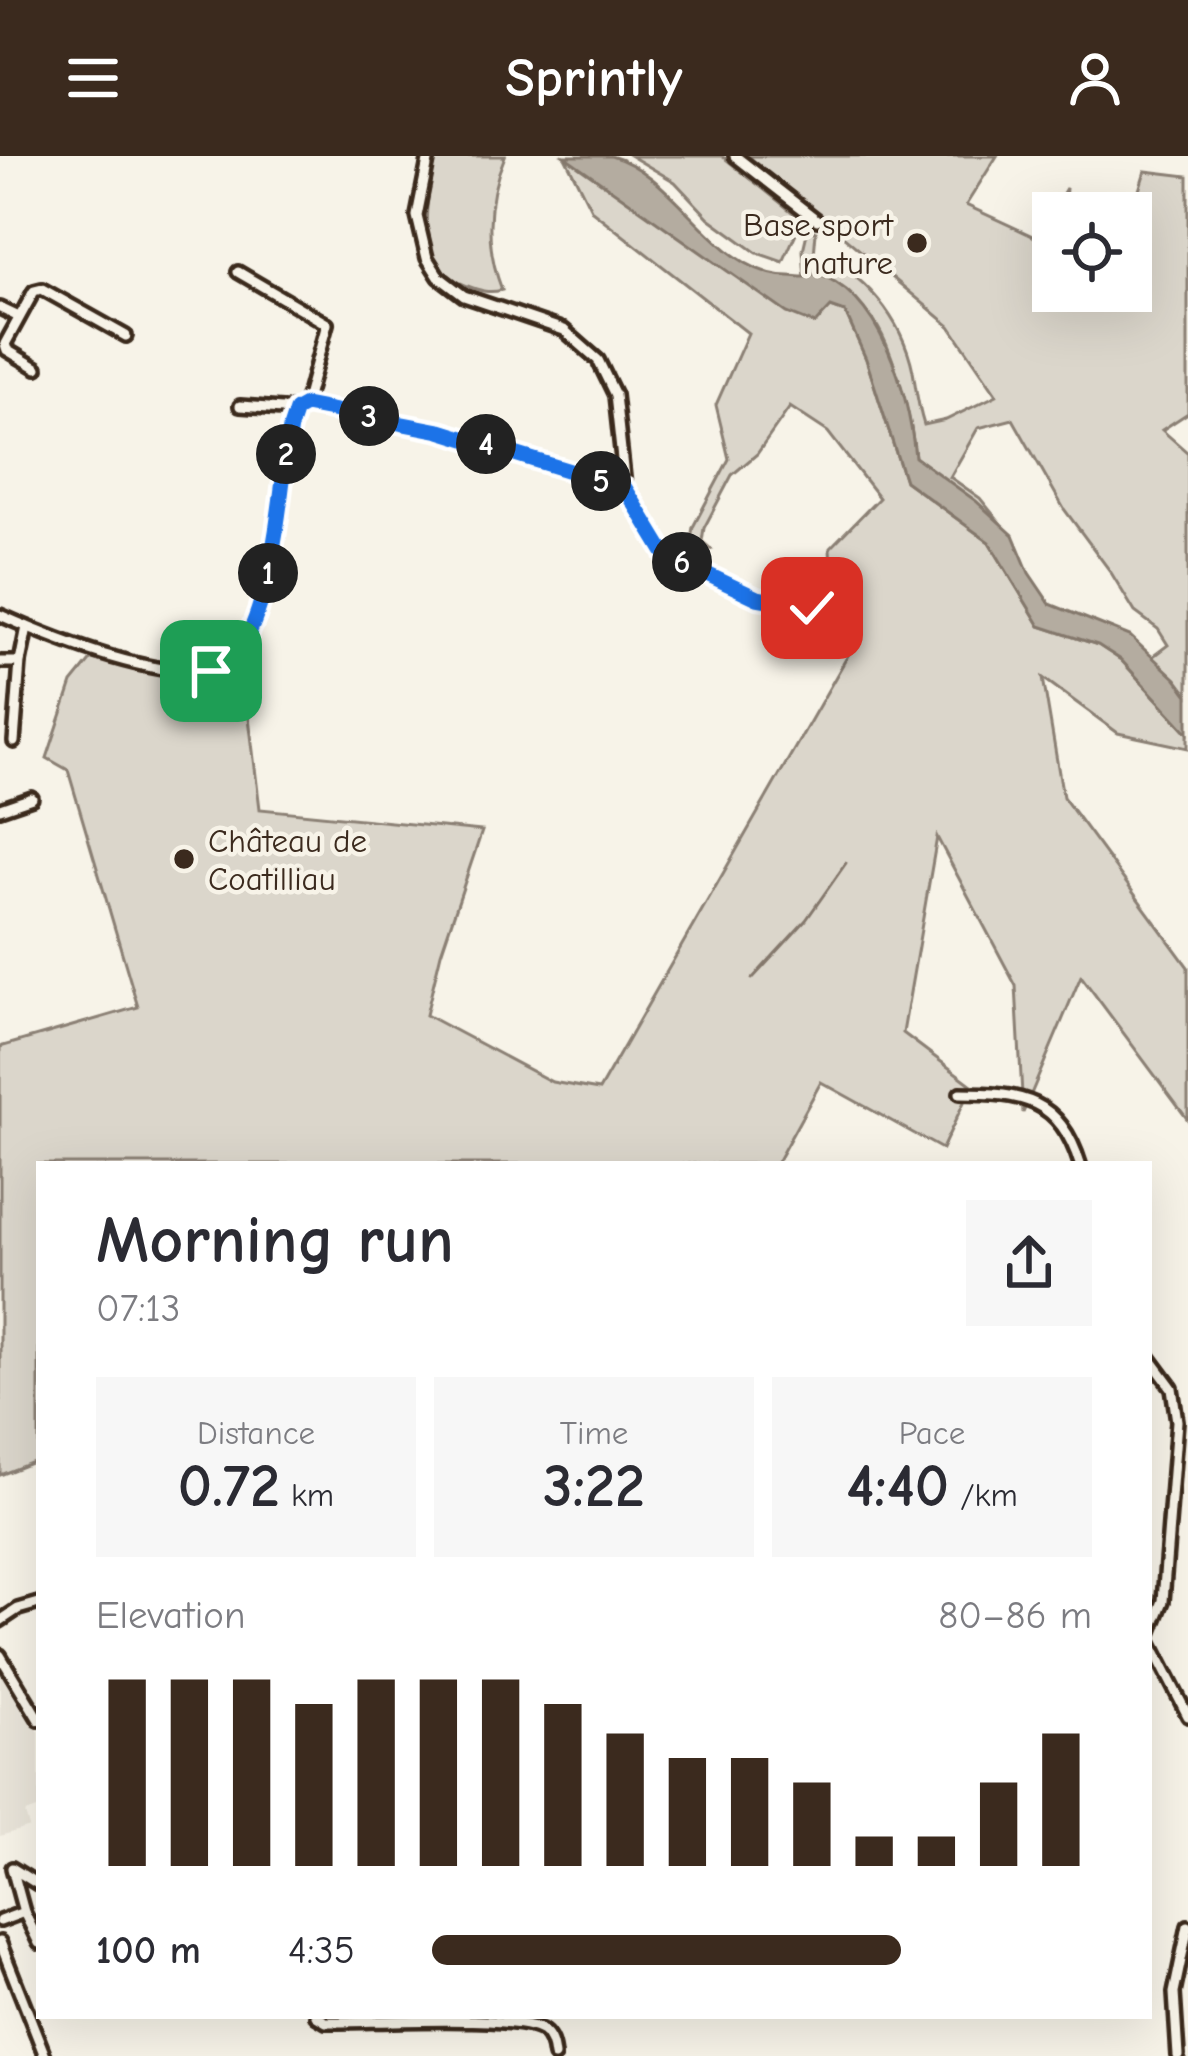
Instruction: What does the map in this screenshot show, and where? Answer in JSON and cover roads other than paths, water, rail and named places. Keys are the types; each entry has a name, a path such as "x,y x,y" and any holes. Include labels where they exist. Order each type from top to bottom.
{"street":[{"path":"429,156 417,216 427,258 439,277 464,296 564,330 598,360 615,395 625,488 665,554 757,598 836,617"},
{"path":"734,156 817,220"},
{"path":"0,615 94,651 176,671 223,669 242,651 267,583 288,440 327,325 238,272"},
{"path":"38,368 7,350 5,344 34,291 42,289 126,336"},
{"path":"0,308 19,316"},
{"path":"239,406 301,408 440,431 625,488"},
{"path":"14,742 20,662 28,627"},
{"path":"0,662 20,662"},
{"path":"0,808 32,798"},
{"path":"960,1093 1013,1093 1036,1105 1054,1117 1072,1140 1079,1161"},
{"path":"1152,1361 1172,1388 1178,1421 1163,1600 1152,1630"},
{"path":"0,1621 36,1604"},
{"path":"1152,1644 1188,1716"},
{"path":"0,1655 36,1715"},
{"path":"36,1883 12,1868 36,1937"},
{"path":"0,1921 24,1912"},
{"path":"1178,2056 1174,1994 1188,1926"},
{"path":"0,1942 44,2056"},
{"path":"328,2019 458,2020 542,2030 553,2045 554,2056"},
{"path":"542,2030 547,2019"}],"waterway":[{"path":"752,979 806,920 846,863"}],"place":[{"name":"Base sport nature","path":"917,243"},
{"name":"Château de Coatilliau","path":"184,859"}]}
